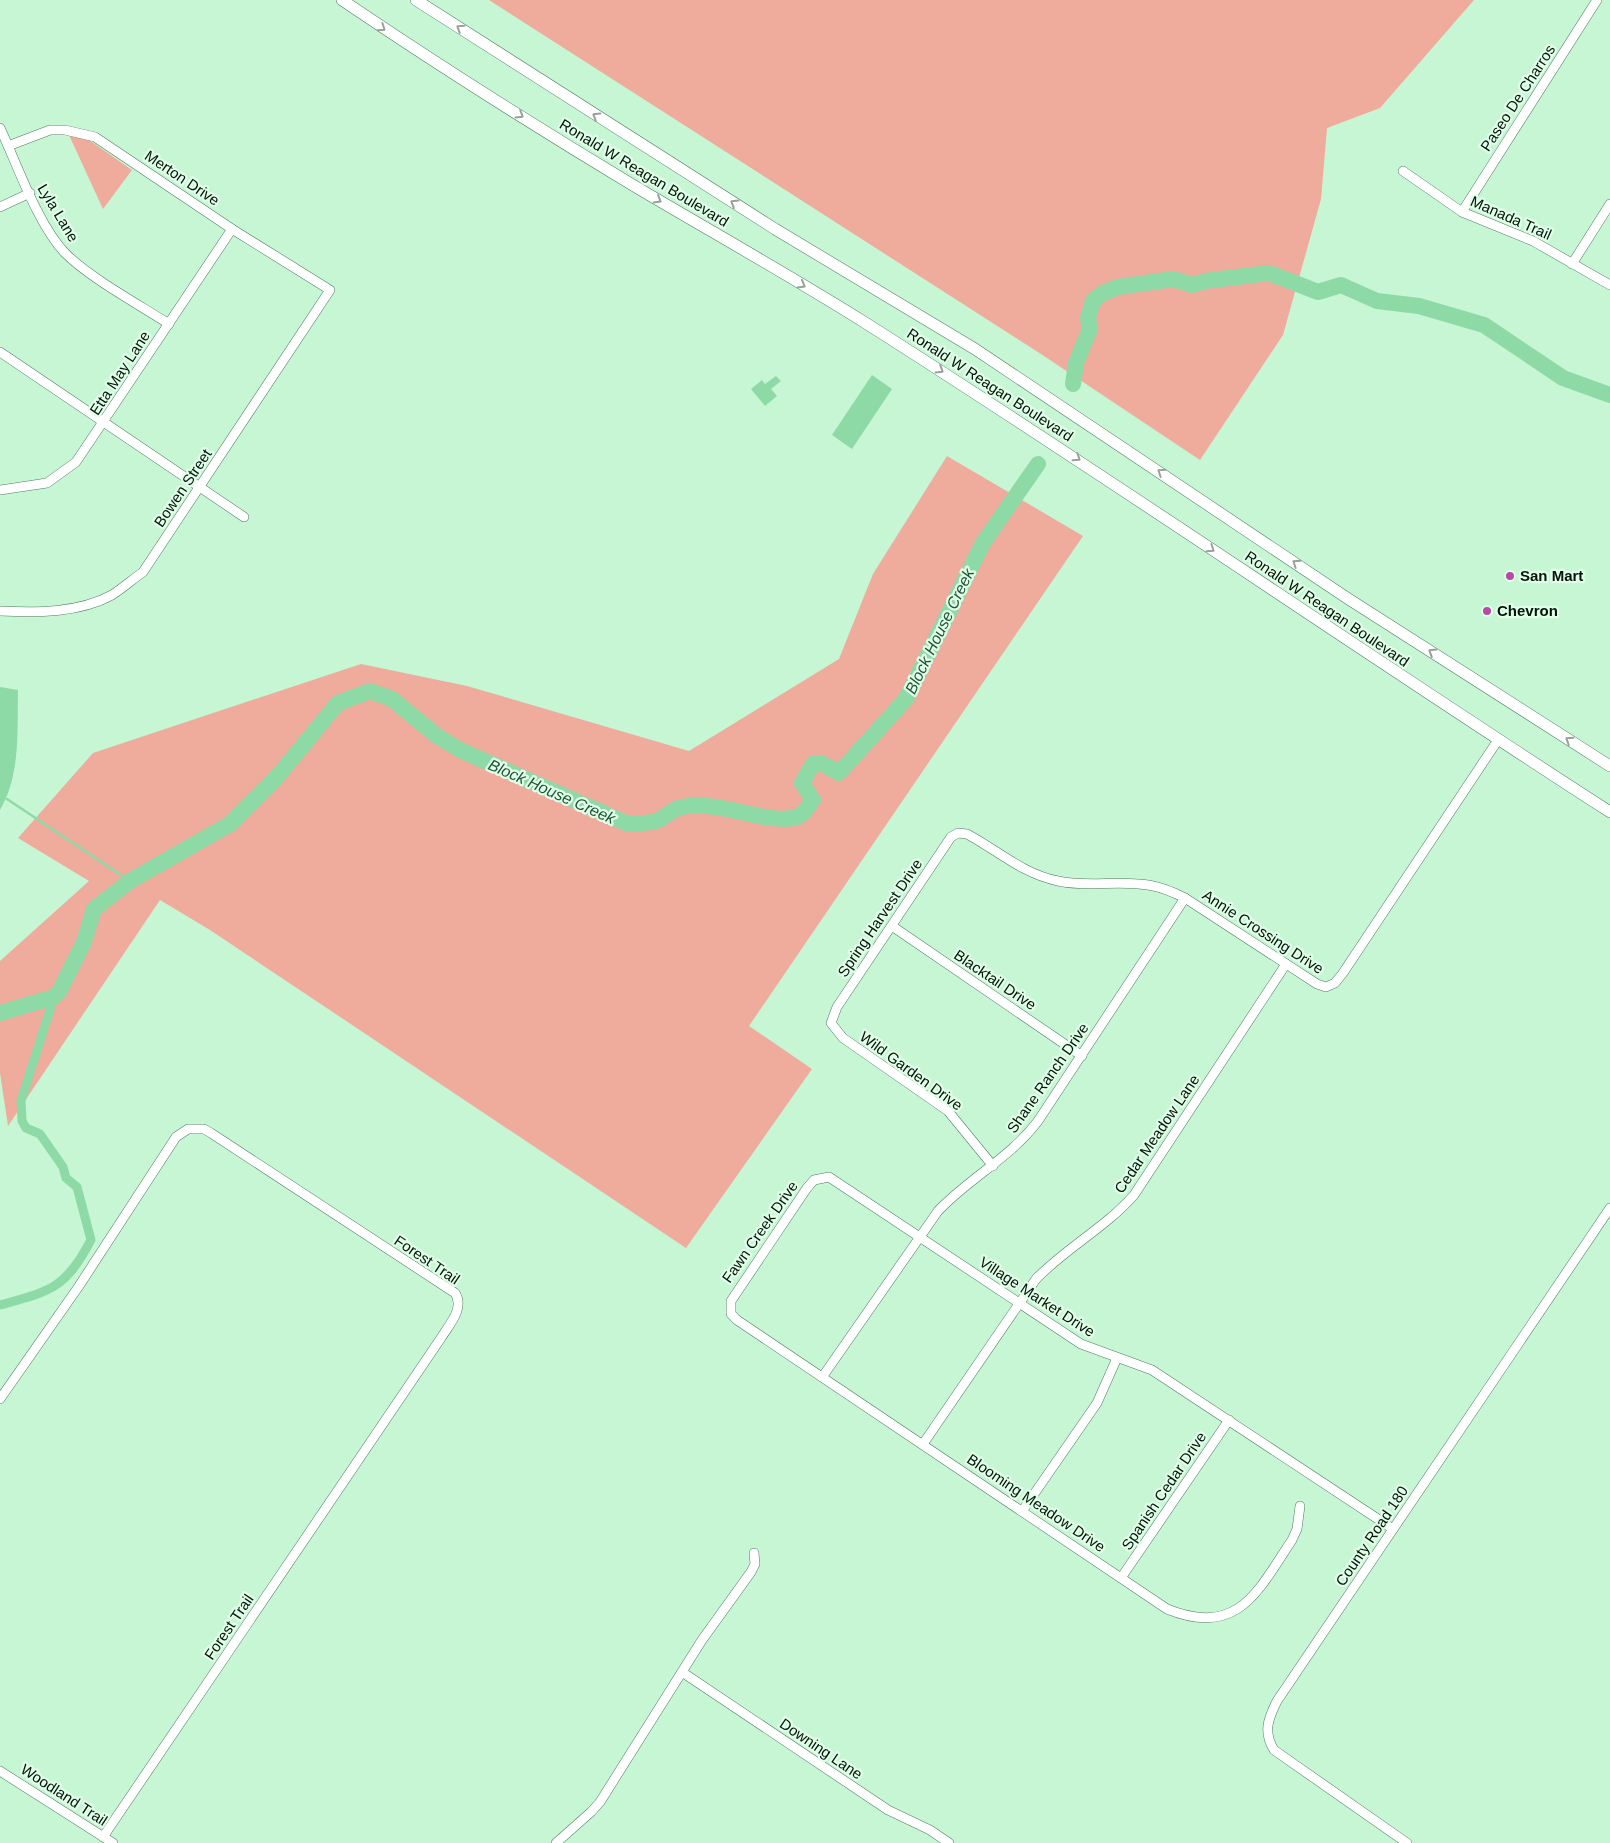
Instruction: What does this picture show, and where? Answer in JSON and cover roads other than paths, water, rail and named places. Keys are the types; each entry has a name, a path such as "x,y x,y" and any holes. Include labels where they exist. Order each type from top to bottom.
{"main road":[{"name":"Ronald W Reagan Boulevard","path":"342,0 434,62 635,186 840,307 1015,418 1498,740 1610,812"},
{"name":"Ronald W Reagan Boulevard","path":"416,0 775,229 975,349 1347,598 1610,766"}],"street":[{"name":"Paseo De Charros","path":"1462,212 1597,0"},
{"name":"Lyla Lane","path":"0,128 51,234 64,252 78,264 169,324"},
{"name":"Merton Drive","path":"8,146 50,130 65,130 95,137 232,229 330,290"},
{"name":"Manada Trail","path":"1403,171 1462,212 1533,241 1610,285"},
{"path":"0,207 30,193"},
{"path":"1572,264 1610,204"},
{"name":"Etta May Lane","path":"0,490 47,483 76,462 232,229"},
{"name":"Bowen Street","path":"0,611 23,612 75,608 111,595 144,572 330,290"},
{"path":"0,352 244,516"},
{"name":"Annie Crossing Drive","path":"958,833 972,836 1035,875 1079,885 1136,884 1153,886 1185,898 1317,984 1326,987 1334,983 1498,740"},
{"name":"Spring Harvest Drive","path":"831,1023 837,1007 945,844 958,833"},
{"name":"Shane Ranch Drive","path":"823,1376 920,1236 948,1200 993,1166 1025,1138 1082,1056 1185,898"},
{"name":"Blacktail Drive","path":"892,926 1082,1056"},
{"name":"Cedar Meadow Lane","path":"923,1444 1036,1279 1052,1263 1110,1219 1134,1195 1286,964"},
{"name":"Wild Garden Drive","path":"831,1023 843,1038 948,1111 993,1166"},
{"name":"Forest Trail","path":"0,1399 79,1286 159,1161 176,1137 188,1129 204,1129 211,1133 455,1293 458,1298 457,1312 441,1338 103,1837"},
{"name":"Village Market Drive","path":"821,1177 829,1177 839,1182 1081,1344 1152,1370 1393,1529"},
{"name":"Fawn Creek Drive","path":"729,1308 735,1291 807,1188 814,1180 821,1177"},
{"name":"County Road 180","path":"1407,1843 1281,1757 1274,1750 1267,1732 1268,1719 1277,1701 1610,1208"},
{"name":"Blooming Meadow Drive","path":"729,1308 730,1314 737,1320 1023,1510 1167,1609 1181,1614 1198,1618 1218,1616 1234,1612 1248,1603 1292,1540 1297,1529 1300,1506"},
{"path":"1023,1510 1097,1403 1117,1358"},
{"name":"Spanish Cedar Drive","path":"1121,1578 1228,1420"},
{"path":"556,1843 600,1802 682,1672 751,1572 755,1564 754,1552"},
{"name":"Downing Lane","path":"682,1672 888,1810 930,1830 949,1843"},
{"name":"Woodland Trail","path":"0,1771 112,1843"}],"waterway":[{"name":"Block House Creek","path":"1073,384 1076,363 1090,329 1088,318 1093,301 1103,293 1118,287 1173,279 1193,285 1205,281 1269,273 1318,292 1341,285 1377,301 1419,306 1484,325 1563,378 1610,395"},
{"name":"Block House Creek","path":"0,1013 54,997 59,992 84,942 94,909 130,881 230,824 277,777 338,703 370,691 392,699 437,736 460,750 628,824 648,823 659,820 673,810 696,806 711,806 772,818 785,819 800,816 813,800 802,783 813,764 823,764 839,773 906,699 983,543 1038,464"},
{"path":"7,799 130,881"},
{"path":"0,1305 32,1296 55,1286 73,1269 91,1240 77,1187 66,1178 63,1167 40,1134 26,1128 22,1121 21,1101 54,997"}],"place":[{"name":"San Mart","path":"1510,576"},
{"name":"Chevron","path":"1487,611"}]}
